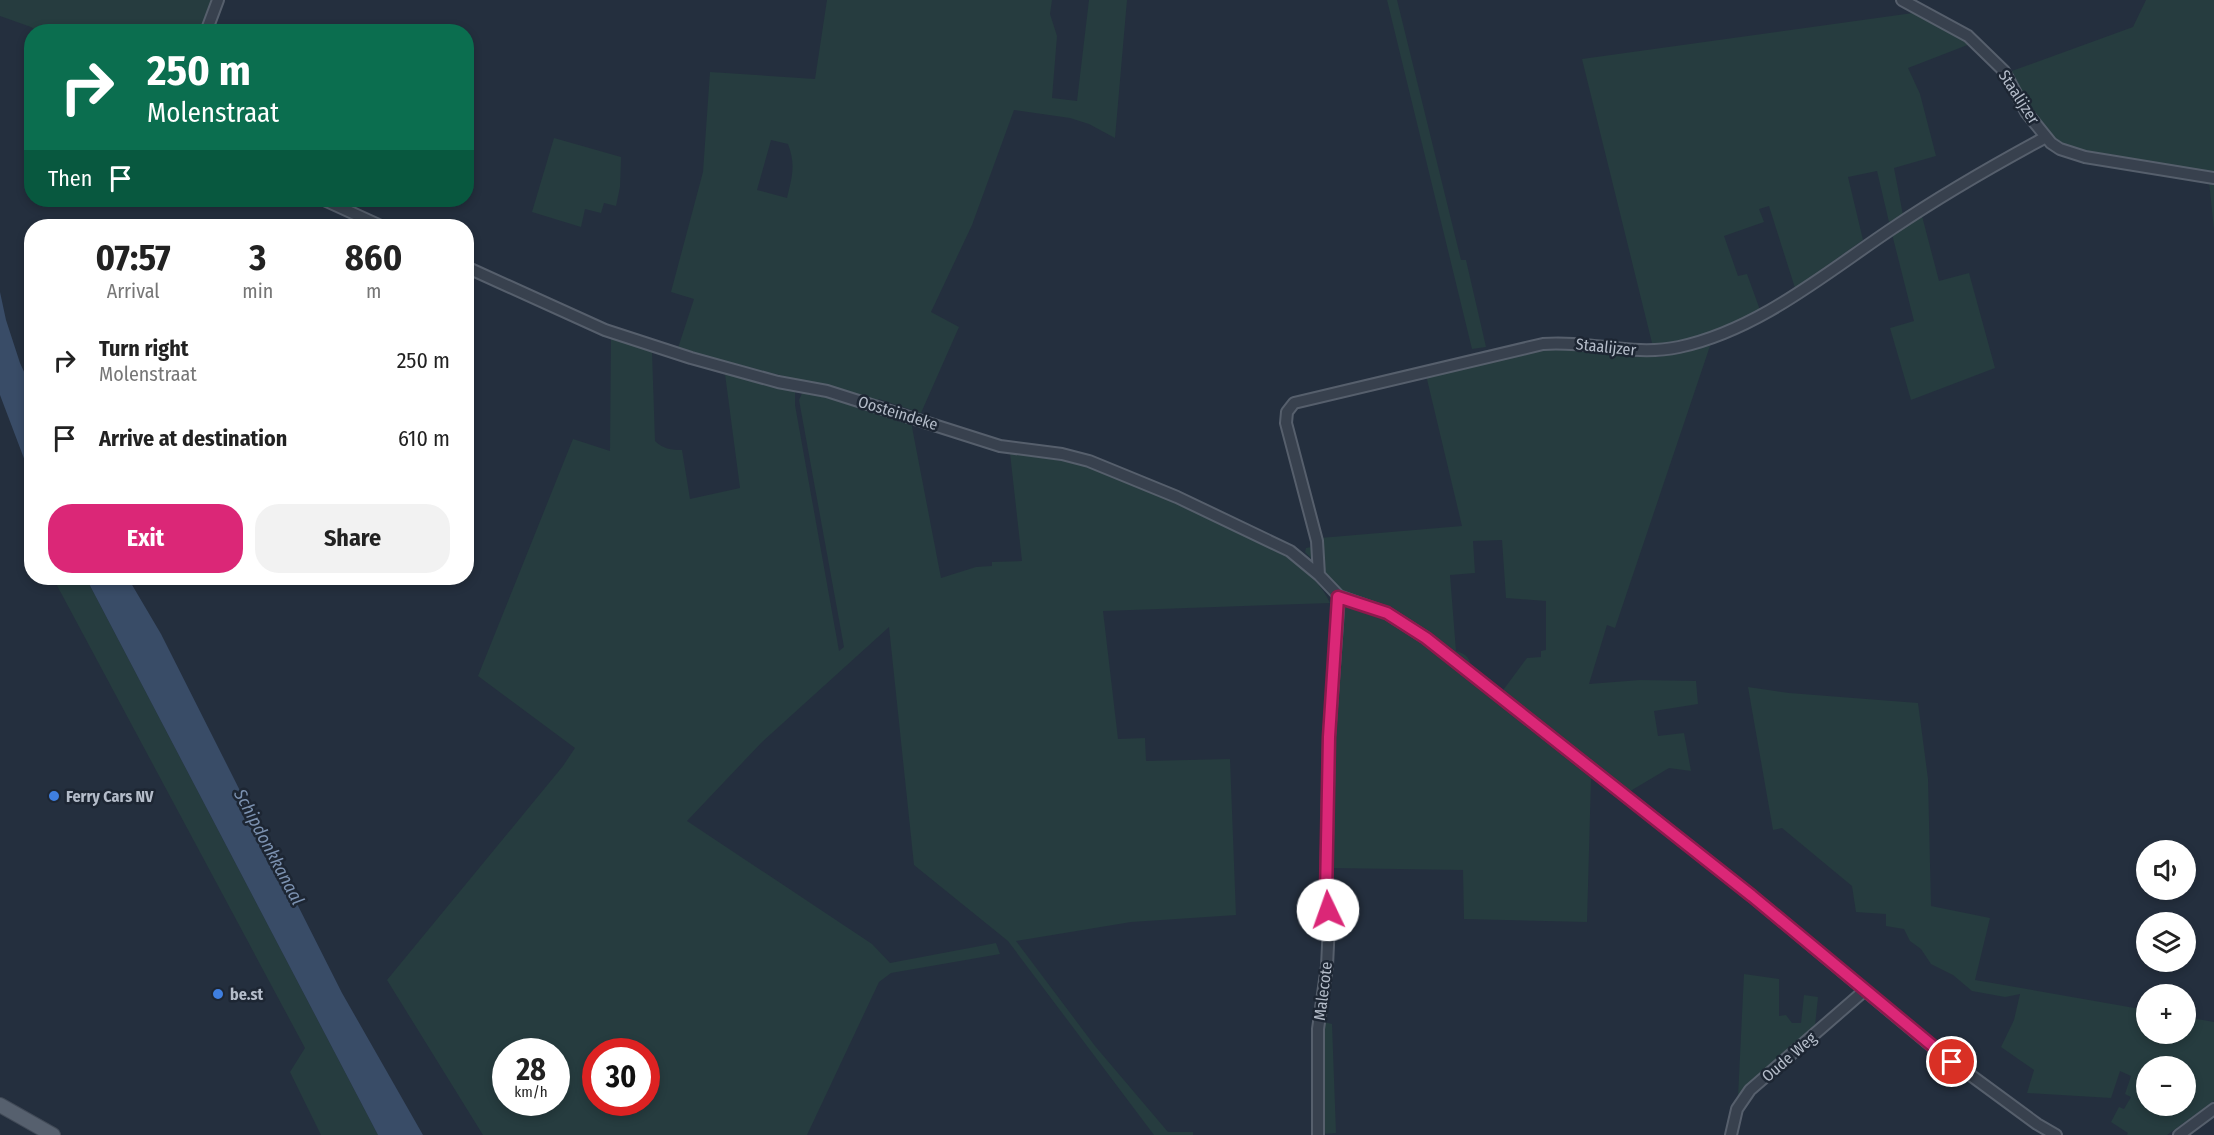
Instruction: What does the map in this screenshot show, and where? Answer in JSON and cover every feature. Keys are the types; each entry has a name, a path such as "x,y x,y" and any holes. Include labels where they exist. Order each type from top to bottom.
{"main road":[{"path":"0,1105 53,1135"}],"street":[{"path":"209,24 218,0"},
{"name":"Staalijzer","path":"1902,0 1968,36 1983,49 2004,71 2026,112 2046,137 2060,148 2085,157 2214,178"},
{"name":"Staalijzer","path":"1319,575 1317,541 1286,423 1287,412 1294,403 1543,344 1564,343 1654,351 1682,346 1717,334 1744,323 1783,302 1903,221 1996,164 2046,137"},
{"path":"339,207 366,219"},
{"name":"Oosteindeke","path":"474,271 605,330 691,358 778,381 827,391 1000,446 1089,460 1177,497 1290,551 1342,597"},
{"path":"1342,597 1387,613 1426,638 1752,896 1952,1062 2055,1135"},
{"name":"Malecote","path":"1318,1135 1318,1029 1327,966 1329,924 1326,896 1329,737 1342,597"},
{"name":"Oude Weg","path":"1731,1135 1737,1109 1750,1090 1864,991"},
{"path":"2179,1135 2214,1109"}],"green space":[{"path":"0,0 213,0 204,24 24,25 0,16"},
{"path":"827,0 1052,0 1050,14 1057,36 1052,98 1077,101 1089,0 1127,0 1115,138 1089,124 1070,118 1014,110 972,225 931,312 959,327 921,413 879,399 877,402 678,348 694,299 671,292 703,172 710,72 815,79","holes":["771,140 788,144 793,165 787,198 757,190"]},
{"path":"1387,0 1397,0 1461,260 1466,260 1486,347 1472,349"},
{"path":"2146,0 2214,0 2214,230 2208,172 2083,152 2061,144 2031,110 2009,72 2133,27"},
{"path":"1913,13 1970,44 1908,68 1920,94 1936,156 1894,168 1903,215 1889,222 1877,171 1848,177 1863,240 1795,288 1769,206 1759,209 1764,222 1724,236 1738,276 1747,274 1760,310 1735,324 1708,334 1653,347 1582,59"},
{"path":"554,138 621,157 620,187 616,206 604,203 601,213 585,209 581,227 532,212"},
{"path":"1922,216 1939,281 1969,273 1995,368 1911,400 1890,328 1914,321 1892,234"},
{"path":"611,338 652,352 655,441 667,448 682,450 690,499 740,488 725,374 795,389 795,405 839,651 844,647 799,400 804,389 911,422 941,578 976,567 992,566 992,562 1022,561 1010,453 1083,464 1162,496 1287,555 1317,583 1330,603 1103,611 1118,739 1145,738 1146,761 1230,759 1236,915 1131,922 1016,941 1095,1046 1168,1132 1193,1132 1193,1135 1154,1135 1008,941 914,865 889,627 761,743 687,821 872,944 890,963 996,943 1000,954 891,973 879,982 807,1135 483,1135 387,980 563,766 575,748 478,676 573,439 610,451"},
{"path":"1711,343 1615,628 1607,625 1589,684 1640,680 1696,681 1698,704 1654,711 1658,736 1684,733 1691,771 1669,768 1627,793 1501,693 1527,658 1541,657 1541,651 1546,650 1546,601 1506,598 1502,540 1473,541 1475,573 1450,575 1456,651 1464,654 1471,665 1469,667 1400,615 1345,593 1334,586 1324,573 1321,557 1312,559 1305,552 1306,548 1322,545 1320,538 1462,526 1426,375 1557,348 1630,357 1659,357"},
{"path":"57,585 90,585 378,1135 321,1135 290,1072 305,1048"},
{"path":"1348,605 1383,616 1411,634 1591,778 1587,922 1464,919 1463,870 1332,868 1333,739 1343,609"},
{"path":"1748,687 1789,693 1918,703 1928,779 1931,906 1990,918 1975,980 2136,1008 2136,1044 2196,1044 2196,1019 2214,1022 2214,1101 2196,1114 2196,1056 2136,1056 2136,1116 2193,1116 2167,1135 2127,1135 2128,1133 2111,1122 2119,1107 2124,1109 2131,1097 2125,1094 2131,1076 2120,1071 2111,1098 2027,1093 2034,1070 2001,1047 2014,1020 2020,994 2005,997 1972,991 1953,975 1931,964 1921,949 1910,941 1904,929 1886,926 1886,914 1856,912 1852,886 1782,828 1773,830"},
{"path":"1744,974 1779,979 1779,1016 1786,1015 1792,1023 1801,1023 1804,995 1818,997 1815,1026 1760,1074 1738,1097"},
{"path":"1324,1022 1332,1024 1336,1133 1323,1134"}],"water":[{"path":"0,292 6,320 24,372 24,458 0,395"},
{"path":"90,585 132,585 161,634 342,993 423,1135 378,1135"}],"place":[{"name":"Ferry Cars NV","path":"54,796"},
{"name":"be.st","path":"218,994"}],"route":[{"path":"1328,910 1326,896 1329,737 1338,597 1387,613 1426,638 1752,896 1952,1062"}],"water label":[{"name":"Schipdonkkanaal","path":"269,847"}]}
